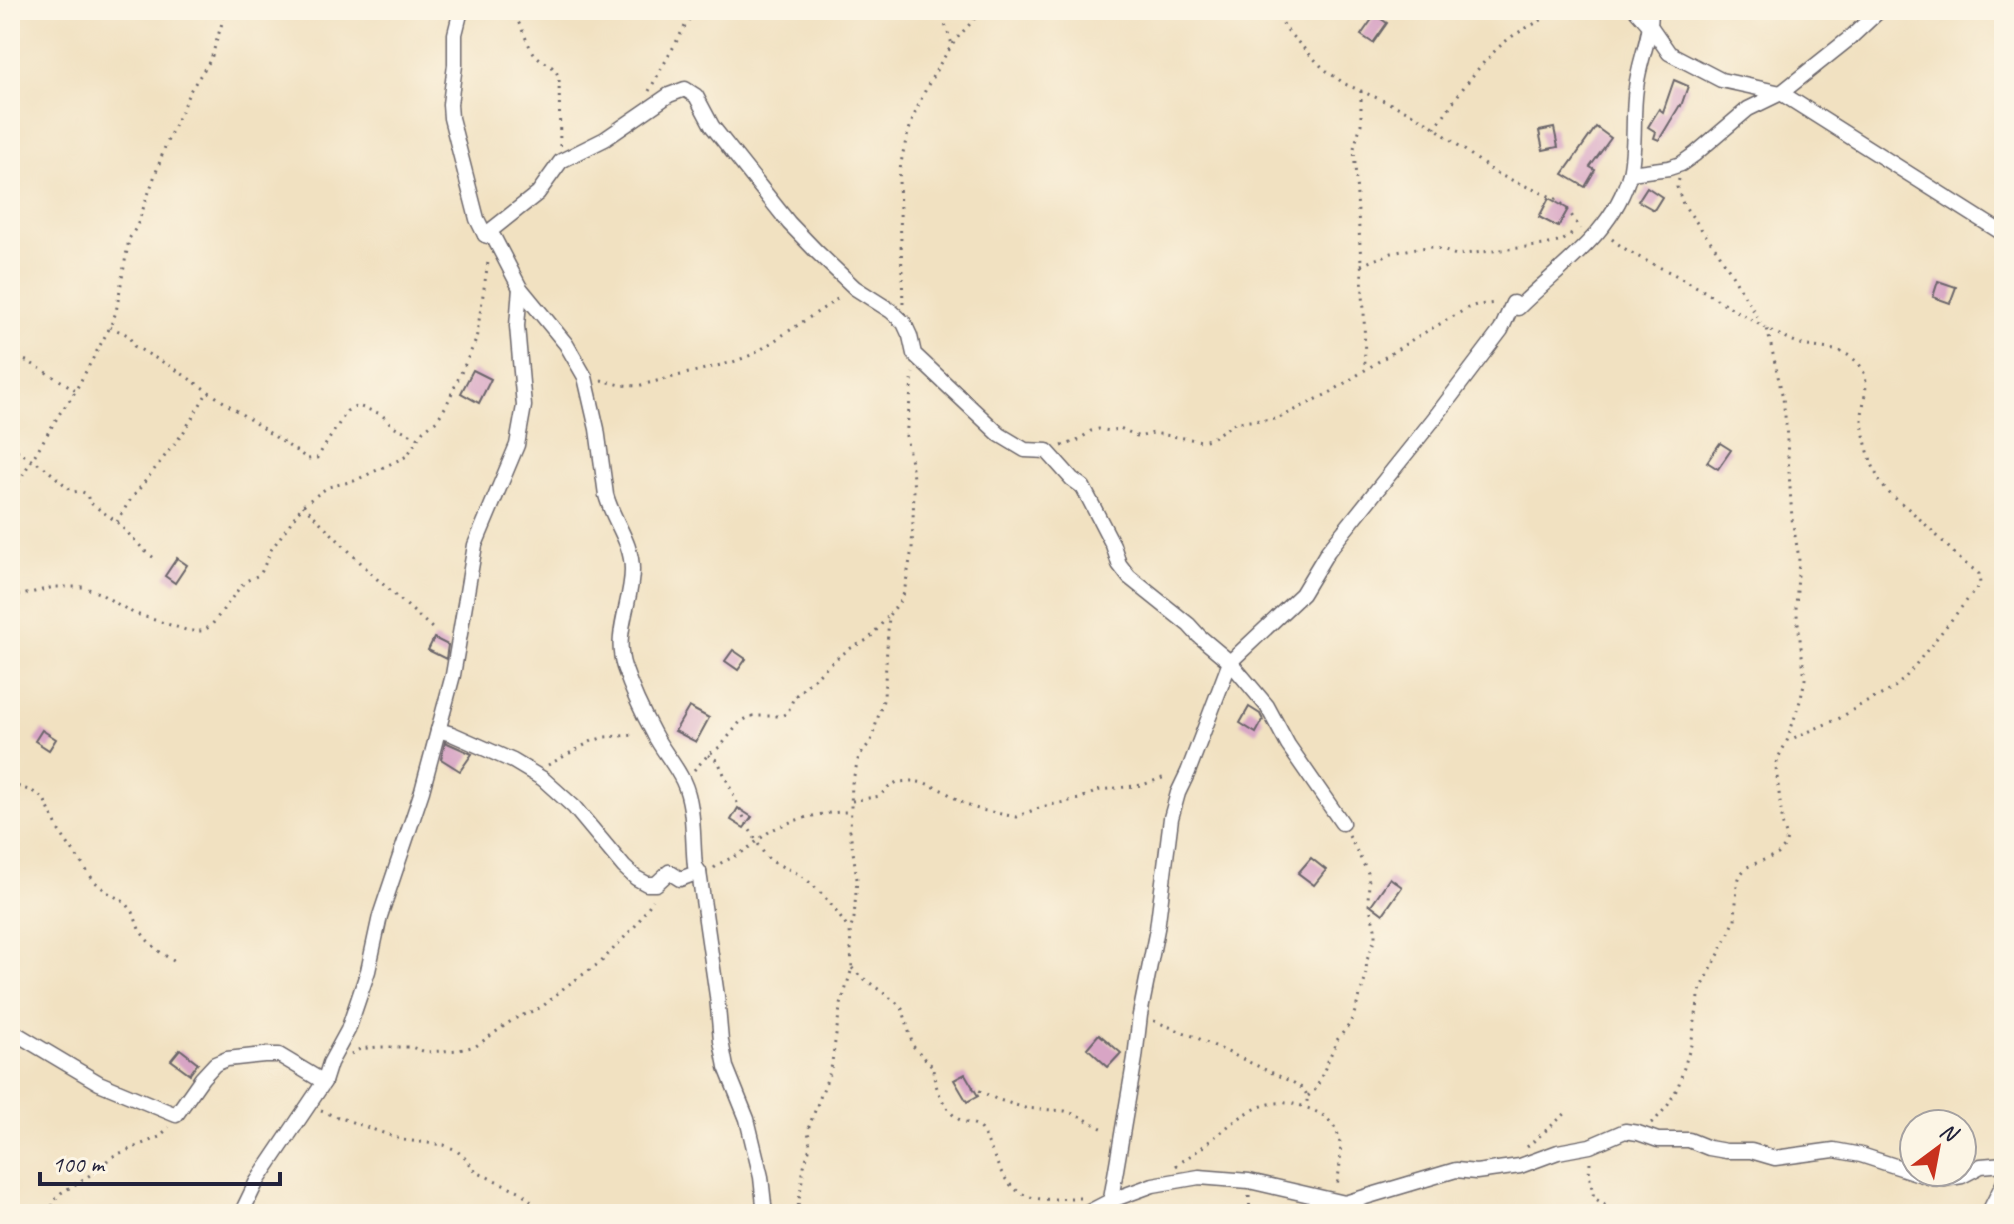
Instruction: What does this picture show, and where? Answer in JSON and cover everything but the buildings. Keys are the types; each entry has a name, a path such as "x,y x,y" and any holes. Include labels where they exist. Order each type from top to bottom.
{"street":[{"path":"461,10 455,34 451,118 477,219 520,288 566,344 585,377 597,429 606,495 630,553 632,567 621,631 623,665 653,734 683,781 688,797 721,1041 726,1067 747,1119 761,1177 765,1214"},
{"path":"1636,10 1669,53 1721,80 1781,93 2004,234"},
{"path":"1111,1204 1140,1015 1157,929 1171,818 1230,662 1302,594 1328,551 1501,330 1513,303 1518,308 1573,259 1615,210 1630,173 1636,82 1651,27 1651,10"},
{"path":"1630,173 1681,164 1748,109 1781,93 1880,10"},
{"path":"489,236 538,193 561,161 605,139 669,95 685,89 691,92 712,126 789,223 855,288 904,323 914,354 1000,435 1025,450 1047,451 1083,487 1119,564 1129,577 1230,662 1267,706 1288,745 1342,823"},
{"path":"241,1214 256,1183 324,1082 330,1063 348,1030 368,971 380,916 422,791 458,654 475,545 517,445 522,424 524,388 517,326 520,288"},
{"path":"438,730 474,743 543,779 574,807 624,867 647,884 656,884 669,872 680,879 699,872"},
{"path":"10,1030 99,1083 176,1115 202,1078 215,1064 227,1059 279,1055 324,1082"},
{"path":"1345,1203 1456,1170 1476,1172 1520,1166 1558,1152 1590,1146 1625,1131 1658,1140 1689,1140 1709,1148 1751,1151 1775,1158 1834,1150 1944,1179 1962,1176 1981,1166 2004,1164"},
{"path":"1085,1214 1153,1185 1199,1177 1249,1181 1345,1203 1360,1214"},
{"path":"1988,1214 2004,1182"}],"path":[{"path":"10,496 76,390 110,327 116,312 129,239 137,226 166,144 190,91 211,59 226,10"},
{"path":"509,10 522,26 532,52 557,72 561,161"},
{"path":"648,92 694,10"},
{"path":"940,10 952,44"},
{"path":"904,323 900,162 919,102 952,44 980,10"},
{"path":"1274,10 1290,34 1324,69 1345,84 1407,111 1435,128 1495,173 1556,199 1567,208 1579,228 1679,277 1767,328 1801,344 1840,351 1858,364 1867,386 1862,418 1865,441 1878,479 1981,579 1905,678 1891,690 1840,718 1787,741"},
{"path":"1435,128 1487,59 1507,40 1543,19"},
{"path":"1361,91 1361,124 1354,148 1365,369"},
{"path":"1681,164 1677,187 1683,204 1719,253 1762,325"},
{"path":"1361,265 1392,253 1417,248 1434,247 1456,255 1545,245 1562,241 1579,228"},
{"path":"10,598 54,587 83,587 133,613 189,631 202,631 211,626 240,587 259,575 271,550 303,505 328,487 354,481 407,456 423,431 437,420 476,340 489,236"},
{"path":"585,377 637,386 733,362 754,354 855,288"},
{"path":"1047,451 1072,444 1086,433 1099,429 1110,431 1123,428 1139,437 1153,433 1190,440 1210,439 1236,422 1277,419 1331,392 1468,308 1490,303 1513,303"},
{"path":"110,327 128,335 134,346 175,369 308,459 317,458 347,411 358,406 381,414 393,426 419,438"},
{"path":"1649,1124 1657,1118 1678,1087 1691,1045 1700,991 1735,920 1740,875 1747,867 1778,854 1787,838 1776,768 1805,679 1796,607 1799,558 1792,519 1786,425 1767,328"},
{"path":"683,781 721,746 740,722 751,716 782,716 788,712 794,697 834,660 869,639 899,603 904,593 912,549 914,490 906,436 914,354"},
{"path":"10,355 29,362 76,390"},
{"path":"117,522 128,503 183,433 207,393"},
{"path":"10,446 32,459 73,492 87,494 89,502 117,522 157,560"},
{"path":"303,505 376,578 432,628"},
{"path":"797,1214 810,1147 808,1129 831,1069 840,1008 852,968 850,931 857,897 857,879 850,831 852,783 859,756 871,741 884,697 889,615"},
{"path":"529,769 544,768 577,748 605,737 653,734"},
{"path":"708,755 718,761 761,851 772,861 800,875 827,899 850,931"},
{"path":"852,801 880,796 897,782 912,781 944,791 966,805 1016,817 1100,790 1142,785 1188,772"},
{"path":"10,784 32,791 44,799 59,831 94,881 126,903 146,939 177,963"},
{"path":"699,872 711,871 721,861 737,856 775,828 839,811 851,812"},
{"path":"1308,1096 1316,1089 1337,1040 1354,1014 1375,938 1368,900 1368,873 1342,823"},
{"path":"330,1063 369,1047 411,1047 426,1052 476,1046 514,1019 542,1007 601,962 636,925 655,897"},
{"path":"852,968 903,1010 913,1046 933,1067 933,1081 945,1103 957,1118 975,1124 981,1130 1009,1185 1039,1199 1075,1197 1111,1204"},
{"path":"1140,1015 1193,1036 1305,1089 1308,1096 1306,1107"},
{"path":"972,1087 1025,1108 1065,1111 1111,1133"},
{"path":"1171,1170 1237,1118 1266,1104 1285,1101 1321,1113 1339,1135 1341,1163 1336,1196 1345,1203"},
{"path":"306,1108 333,1114 403,1140 444,1145 456,1150 476,1172 519,1191 548,1214"},
{"path":"1506,1167 1519,1164 1528,1144 1566,1113"},
{"path":"51,1214 53,1202 61,1193 95,1172 111,1157 159,1137 176,1115"},
{"path":"1590,1146 1589,1174 1594,1198 1622,1214"}]}
